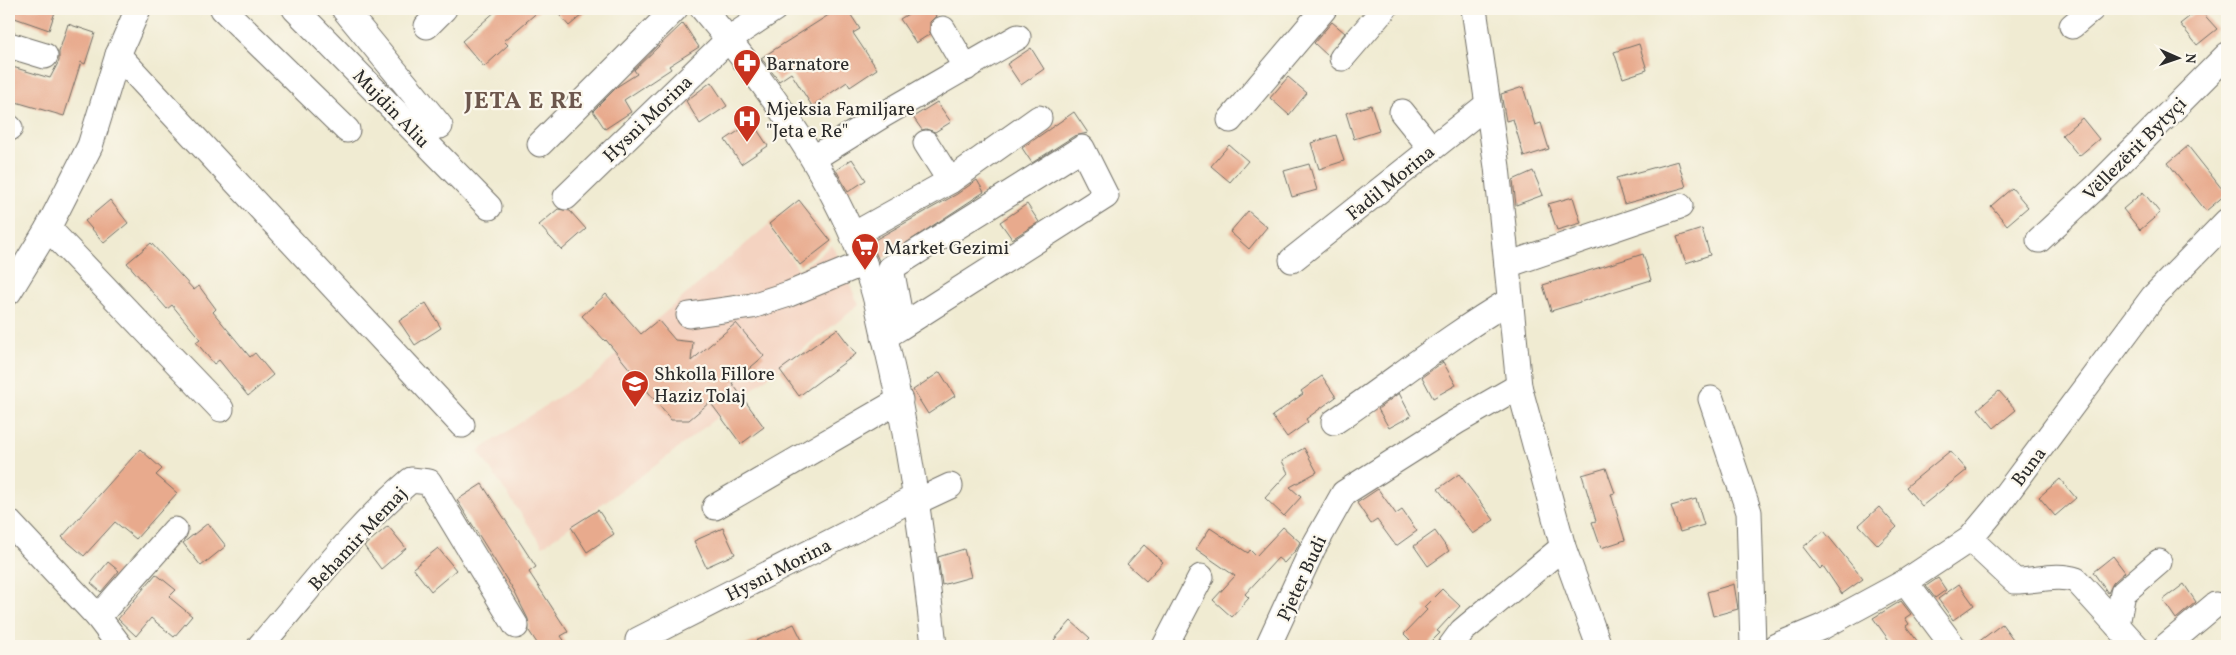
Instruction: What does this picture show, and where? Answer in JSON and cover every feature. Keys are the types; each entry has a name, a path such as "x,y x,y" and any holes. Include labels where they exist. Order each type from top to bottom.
{"street":[{"path":"9,292 48,228 90,146 118,55 138,9"},
{"path":"223,9 347,130"},
{"name":"Mujdin Aliu","path":"295,9 489,207"},
{"path":"344,9 440,126"},
{"path":"540,144 675,9"},
{"path":"703,9 747,61 814,158 852,235 879,307 892,332 900,400 917,498 934,646"},
{"name":"Hysni Morina","path":"566,197 729,39 774,9"},
{"path":"1230,120 1324,9"},
{"path":"1342,58 1384,9"},
{"path":"1474,9 1488,104 1519,386 1563,547 1599,646"},
{"path":"2072,26 2092,9"},
{"path":"943,29 966,68"},
{"path":"814,158 883,115 1018,37"},
{"path":"9,45 44,56"},
{"path":"118,55 462,426"},
{"name":"Vëllezërit Bytyçi","path":"2039,240 2095,188 2227,55"},
{"name":"Fadil Morina","path":"1292,260 1488,104"},
{"path":"1402,112 1431,148"},
{"path":"852,235 950,181 1039,118"},
{"path":"926,143 950,181"},
{"path":"1082,148 1106,196 892,332 900,316 892,268 1082,148"},
{"path":"1507,265 1680,206"},
{"name":"Buna","path":"1776,646 1822,627 1905,582 1970,539 2001,502 2153,297 2227,221"},
{"path":"48,228 221,409"},
{"path":"689,314 752,306 789,294 864,263"},
{"path":"1334,422 1401,376 1463,328 1510,301"},
{"name":"Pjeter Budi","path":"1268,646 1344,493 1456,422 1519,386"},
{"path":"1711,399 1749,512 1753,646"},
{"path":"715,507 900,400"},
{"name":"Behamir Memaj","path":"260,646 343,549 395,494 411,480 429,482 516,626"},
{"name":"Hysni Morina","path":"638,640 917,498 950,486"},
{"path":"9,522 98,616 120,646"},
{"path":"98,616 175,530"},
{"path":"1970,539 2015,581 2031,581 2064,576 2076,580 2136,646"},
{"path":"1451,646 1462,631 1563,547"},
{"path":"2117,625 2123,593 2159,562"},
{"path":"1165,646 1201,577"},
{"path":"1905,582 1953,646"},
{"path":"2166,646 2215,605"}],"shaded area":[{"name":"Shkolla Fillore Haziz Tolaj","path":"768,225 799,270 832,245 859,305 659,463 543,546 478,451 581,382 592,378 617,353"}],"building":[{"path":"9,9 56,9 49,30 9,16"},
{"path":"498,9 541,9 504,41 508,45 484,67 462,41"},
{"path":"554,9 589,9 569,26"},
{"path":"838,9 847,9 860,29 853,33 877,69 850,87 847,82 812,106 791,73 779,81 761,58"},
{"path":"916,9 932,9 936,16 930,22 930,34 916,43 900,19"},
{"path":"2199,9 2217,29 2197,45 2180,24"},
{"path":"1332,22 1345,33 1328,56 1314,43"},
{"path":"683,23 699,47 669,66 671,69 624,100 631,112 605,129 593,111 618,86 637,74 634,70"},
{"path":"68,24 95,33 85,64 81,62 64,116 9,100 9,66 50,78 59,61 59,52"},
{"path":"1639,44 1647,70 1623,78 1614,52"},
{"path":"1031,48 1044,69 1021,85 1007,64"},
{"path":"1288,77 1307,93 1289,115 1270,98"},
{"path":"711,82 727,106 700,124 686,101"},
{"path":"1523,87 1535,125 1541,123 1549,149 1524,157 1513,119 1506,121 1501,94"},
{"path":"937,102 951,122 935,132 926,129 922,130 913,117"},
{"path":"1371,105 1379,131 1354,139 1346,113"},
{"path":"1074,112 1088,133 1074,136 1032,163 1022,148"},
{"path":"2082,118 2099,139 2079,156 2062,135"},
{"name":"Mjeksia Familjare \"Jeta e Re\"","path":"752,122 768,146 741,164 725,140"},
{"path":"1336,135 1344,161 1319,169 1311,143"},
{"path":"1229,145 1248,161 1230,182 1211,166"},
{"path":"2188,146 2226,194 2206,211 2168,163"},
{"path":"852,159 866,180 848,192 836,170"},
{"path":"1678,161 1686,187 1624,204 1616,178"},
{"path":"1309,164 1317,190 1292,197 1284,171"},
{"path":"1533,171 1543,195 1516,205 1513,180"},
{"path":"977,180 984,192 879,261 871,242 957,194"},
{"path":"2012,188 2028,207 2007,225 1991,206"},
{"path":"2143,192 2160,213 2140,230 2123,209"},
{"path":"1573,197 1581,223 1557,230 1548,204"},
{"path":"110,200 128,223 104,243 85,221"},
{"path":"799,200 831,241 800,265 769,224"},
{"path":"1027,204 1039,222 1012,239 1000,222"},
{"path":"558,209 570,211 586,229 562,250 539,225"},
{"path":"1248,211 1267,227 1249,249 1230,232"},
{"path":"1702,229 1710,255 1686,263 1677,237"},
{"path":"151,243 194,290 199,286 216,309 213,312 250,357 255,353 273,375 248,396 219,360 214,364 196,342 200,339 172,305 167,309 127,263"},
{"path":"1643,254 1651,280 1551,311 1543,285"},
{"path":"606,294 641,334 658,320 675,340 693,342 691,361 736,323 764,356 732,383 764,427 741,444 710,402 689,420 671,420 606,340 582,316"},
{"path":"426,303 441,328 415,345 399,321"},
{"path":"837,329 856,354 799,396 780,370"},
{"path":"1443,362 1456,385 1433,398 1422,377"},
{"path":"940,372 955,396 928,414 913,390"},
{"path":"1322,376 1336,397 1306,419 1308,422 1287,437 1272,416 1303,394 1301,391"},
{"path":"1999,391 2016,410 1994,428 1978,409"},
{"path":"1399,393 1411,416 1389,428 1378,409"},
{"path":"1304,448 1317,472 1290,487 1301,497 1284,516 1265,498 1288,473 1282,461"},
{"path":"140,449 162,469 156,475 177,493 136,539 115,522 84,556 62,537"},
{"path":"1950,451 1967,470 1922,506 1906,487"},
{"path":"1606,468 1615,493 1611,494 1625,540 1601,548 1592,522 1596,521 1582,475"},
{"path":"1459,474 1494,520 1473,534 1438,489"},
{"path":"2060,479 2076,498 2055,516 2039,497"},
{"path":"482,484 536,567 529,572 568,632 561,636 568,646 539,646 529,631 528,619 515,593 457,500"},
{"path":"1378,489 1396,514 1402,510 1417,531 1396,546 1377,520 1371,524 1357,503"},
{"path":"1696,499 1704,525 1680,532 1671,506"},
{"path":"1879,507 1897,527 1878,545 1859,525"},
{"path":"598,510 614,534 587,552 571,527"},
{"path":"208,523 226,546 201,566 183,543"},
{"path":"388,526 406,548 381,569 364,546"},
{"path":"1283,527 1300,542 1296,550 1284,563 1278,558 1245,594 1249,598 1232,617 1213,600 1235,576 1196,549 1210,528 1248,553 1250,550 1256,556"},
{"path":"723,528 735,554 706,567 694,541"},
{"path":"1435,531 1449,551 1428,566 1414,546"},
{"path":"1824,531 1863,579 1842,594 1823,566 1820,569 1803,547"},
{"path":"1144,545 1163,562 1146,581 1127,564"},
{"path":"438,548 456,570 431,591 413,568"},
{"path":"964,549 971,577 942,585 938,557"},
{"path":"2113,556 2125,572 2113,583 2108,593 2093,572"},
{"path":"108,562 119,571 101,592 91,583"},
{"path":"156,574 176,590 169,597 192,616 174,637 151,618 136,636 118,619"},
{"path":"1938,578 1946,590 1935,598 1926,586"},
{"path":"1734,584 1738,609 1713,616 1707,592"},
{"path":"1959,584 1974,605 1953,620 1938,599"},
{"path":"2184,584 2196,602 2176,619 2163,600"},
{"path":"1442,589 1460,606 1437,631 1440,633 1427,646 1405,646 1410,640 1404,634 1427,610 1424,607"},
{"path":"1901,601 1911,614 1905,618 1909,624 1906,626 1921,646 1893,646 1873,618"},
{"path":"1071,621 1090,638 1082,646 1061,646 1054,640"},
{"path":"794,624 805,646 744,646"},
{"path":"2002,624 2018,646 1973,646"}],"place":[{"name":"Barnatore","path":"747,87"},
{"name":"Mjeksia Familjare \"Jeta e Re\"","path":"747,143"},
{"name":"Market Gezimi","path":"865,271"},
{"name":"Shkolla Fillore Haziz Tolaj","path":"635,408"}],"district":[{"name":"JETA E RE","path":"524,100"}]}
